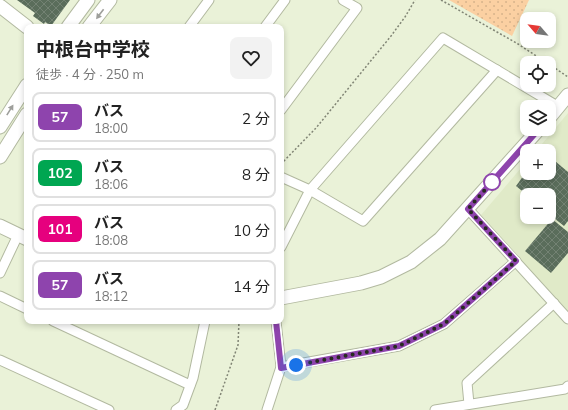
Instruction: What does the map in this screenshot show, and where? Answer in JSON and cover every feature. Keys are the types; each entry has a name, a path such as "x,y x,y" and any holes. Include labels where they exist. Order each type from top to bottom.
{"street":[{"path":"70,24 88,0"},
{"path":"91,24 110,0"},
{"path":"191,24 209,0"},
{"path":"267,24 285,0"},
{"path":"284,106 357,8 343,0"},
{"path":"0,6 24,25"},
{"path":"284,241 310,190 443,38 559,107"},
{"path":"284,178 310,190 362,221 497,70"},
{"path":"0,126 24,90"},
{"path":"556,110 568,95"},
{"path":"0,157 24,119"},
{"path":"284,297 361,283 381,277 412,262 428,251 440,239 533,136"},
{"path":"468,209 568,319"},
{"path":"0,226 23,237 0,273"},
{"path":"281,368 399,346 444,324 516,261"},
{"path":"0,296 24,308"},
{"path":"469,404 467,383 554,303"},
{"path":"59,324 190,385"},
{"path":"176,410 183,405 193,378 204,324"},
{"path":"267,410 281,368 276,324"},
{"path":"0,360 109,410"},
{"path":"435,410 565,389 568,386"}],"path":[{"path":"284,161 316,128 391,36 415,0"},
{"path":"441,0 536,56"},
{"path":"556,69 568,76"},
{"path":"215,410 238,345 239,324"}],"shaded area":[{"path":"449,0 529,0 523,12 520,12 520,19 512,36"},
{"path":"568,113 568,315 481,215 520,169 520,180 556,180 556,144 542,144 549,136 556,136 556,127"}],"building":[{"path":"17,0 70,0 52,24 45,22 44,24 33,16 35,13"},
{"path":"556,162 568,172 568,221 564,226 556,220 556,188 520,188 520,189 516,186 520,180 556,180"},
{"path":"556,222 568,232 568,253 551,273 525,251 548,224 556,224"}],"bus line":[{"name":"57","path":"276,324 281,368 399,346 444,324 516,261 468,209 533,136"}],"route":[{"path":"296,365 399,346 444,324 516,261 468,209 492,182"}]}
